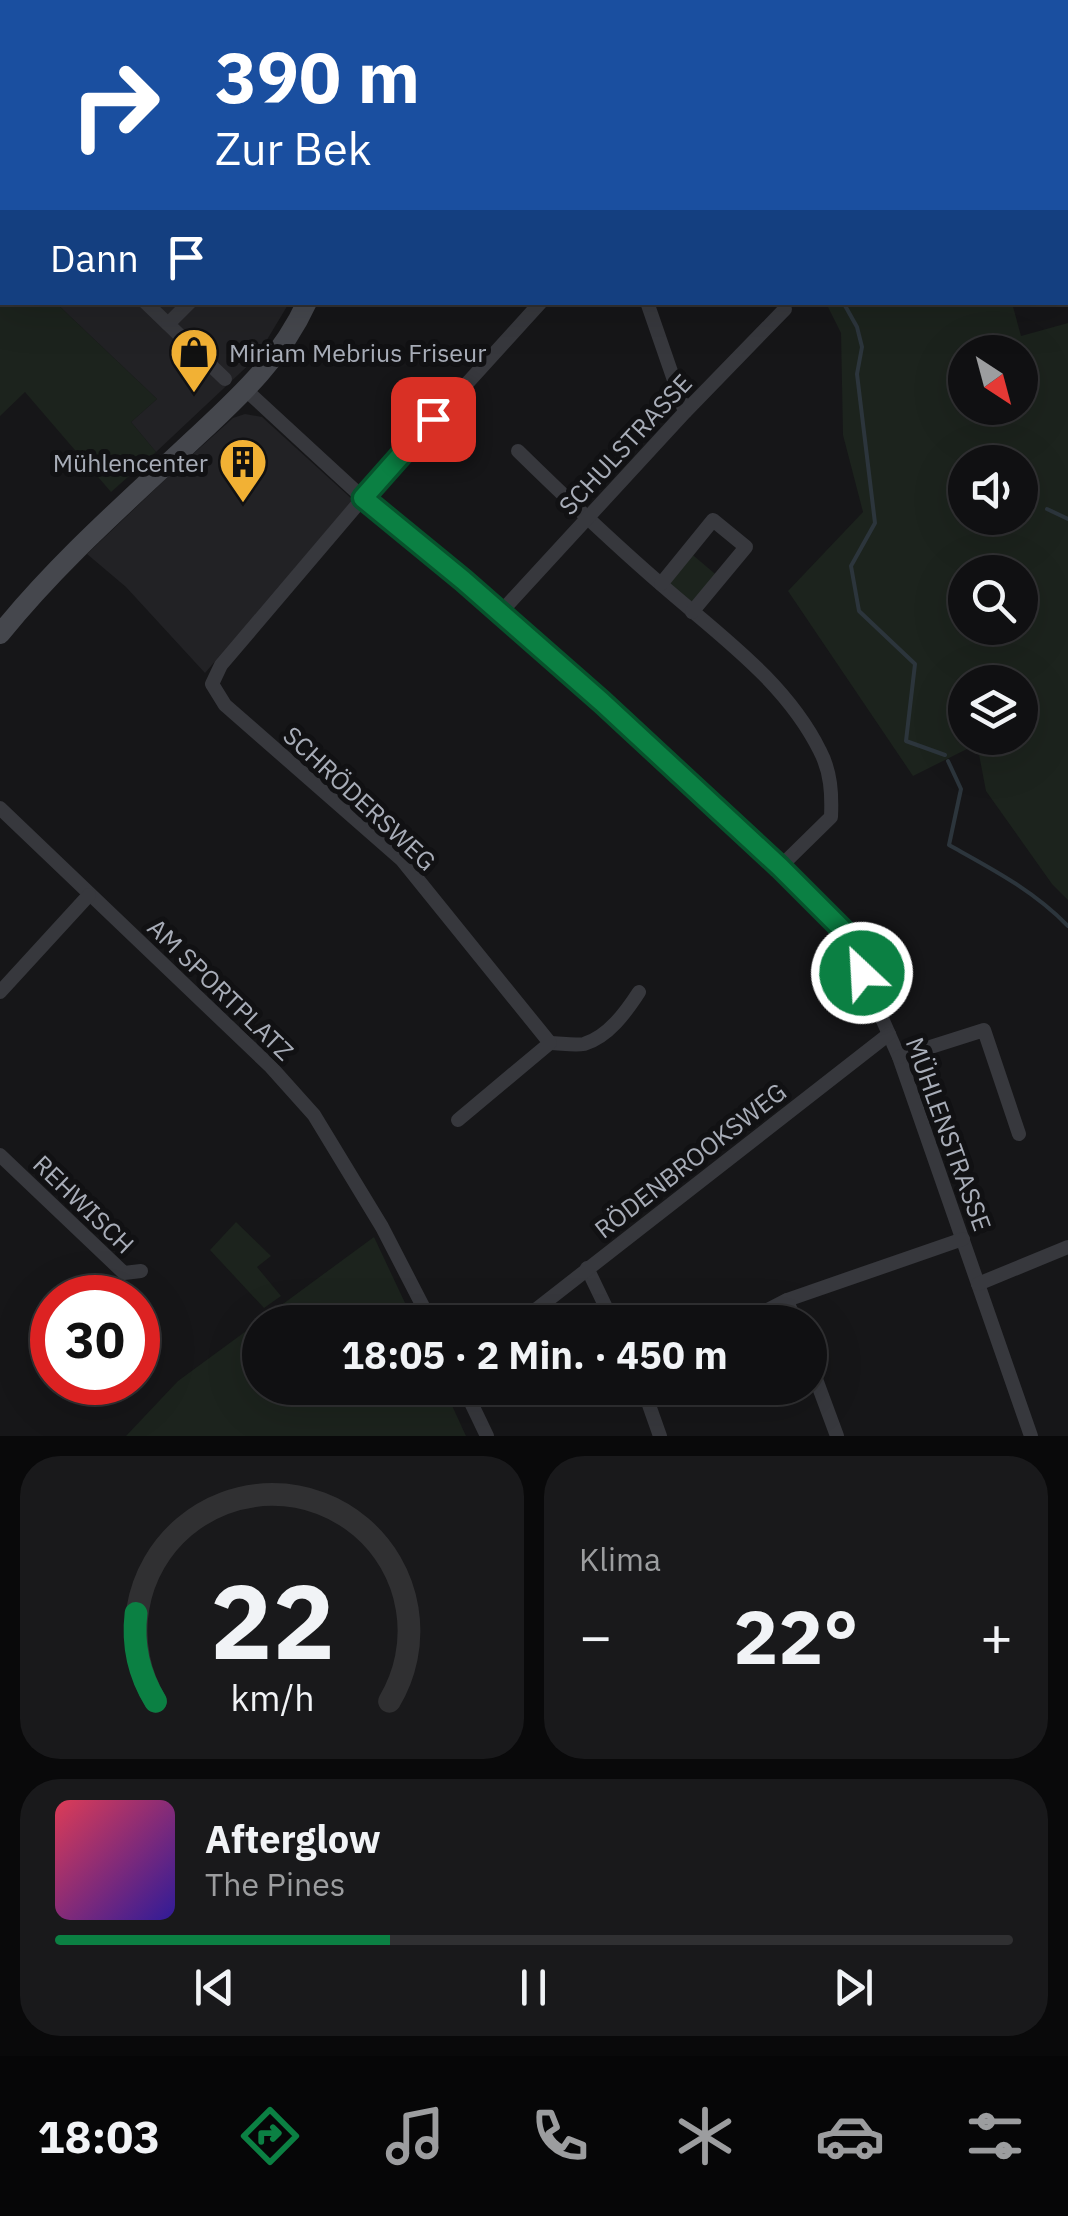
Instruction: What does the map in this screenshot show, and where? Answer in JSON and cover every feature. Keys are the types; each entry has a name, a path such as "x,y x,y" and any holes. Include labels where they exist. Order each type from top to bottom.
{"main road":[{"path":"0,634 76,550 247,392 281,350 305,305"}],"street":[{"path":"148,305 225,379"},
{"path":"168,324 187,305"},
{"path":"363,498 538,305"},
{"path":"648,305 685,412"},
{"name":"SCHULSTRASSE","path":"500,613 785,309"},
{"name":"MÜHLENSTRASSE","path":"247,392 363,498 652,747 851,938 899,1058 1031,1436"},
{"path":"518,451 783,696 820,751 832,788 831,817 780,867"},
{"name":"SCHRÖDERSWEG","path":"363,498 221,665 212,684 225,705 402,860 550,1043"},
{"path":"661,584 713,520 746,547 692,612"},
{"name":"AM SPORTPLATZ","path":"0,808 294,1092 324,1130 382,1227 422,1305"},
{"path":"0,992 89,895"},
{"path":"458,1120 550,1043 584,1044 606,1031 626,1012 638,992"},
{"path":"899,1058 984,1030 1019,1134"},
{"name":"RÖDENBROOKSWEG","path":"541,1305 889,1034"},
{"name":"REHWISCH","path":"0,1155 124,1273 141,1271"},
{"path":"777,1305 962,1239"},
{"path":"978,1284 1068,1247"},
{"path":"587,1268 605,1305"},
{"path":"787,1300 789,1305"},
{"path":"472,1405 487,1436"},
{"path":"649,1405 660,1436"},
{"path":"826,1405 837,1436"}],"shaded area":[{"path":"0,305 58,305 157,399 131,422 156,452 111,492 25,392 0,416"},
{"path":"58,305 288,305 256,358 156,452 131,422 157,399"},
{"path":"827,305 1013,305 1021,335 948,335 948,425 1038,425 1038,335 1025,335 1068,323 1068,900 1052,884 986,791 979,755 1038,755 1038,665 948,665 948,755 955,755 913,776 788,591 863,512 843,435 841,333"},
{"path":"245,414 262,417 353,500 205,673 126,587 87,554 233,418"},
{"path":"688,551 720,578 692,612 661,584"},
{"path":"236,1222 271,1256 257,1267 281,1296 261,1305 210,1250"},
{"path":"374,1237 406,1305 281,1305"},
{"path":"242,1334 242,1405 452,1405 466,1436 126,1436 155,1405 160,1405 178,1381"}],"waterway":[{"path":"845,305 857,327 862,347 857,374 875,523 851,566 859,611 915,664 906,741 945,755"},
{"path":"1047,509 1068,519"},
{"path":"948,761 961,789 949,845 1026,891 1068,926"}],"place":[{"name":"Miriam Mebrius Friseur","path":"194,394"},
{"name":"Mühlencenter","path":"243,504"}],"route":[{"path":"433,419 363,498 602,702 780,867 851,938 862,973"}]}
